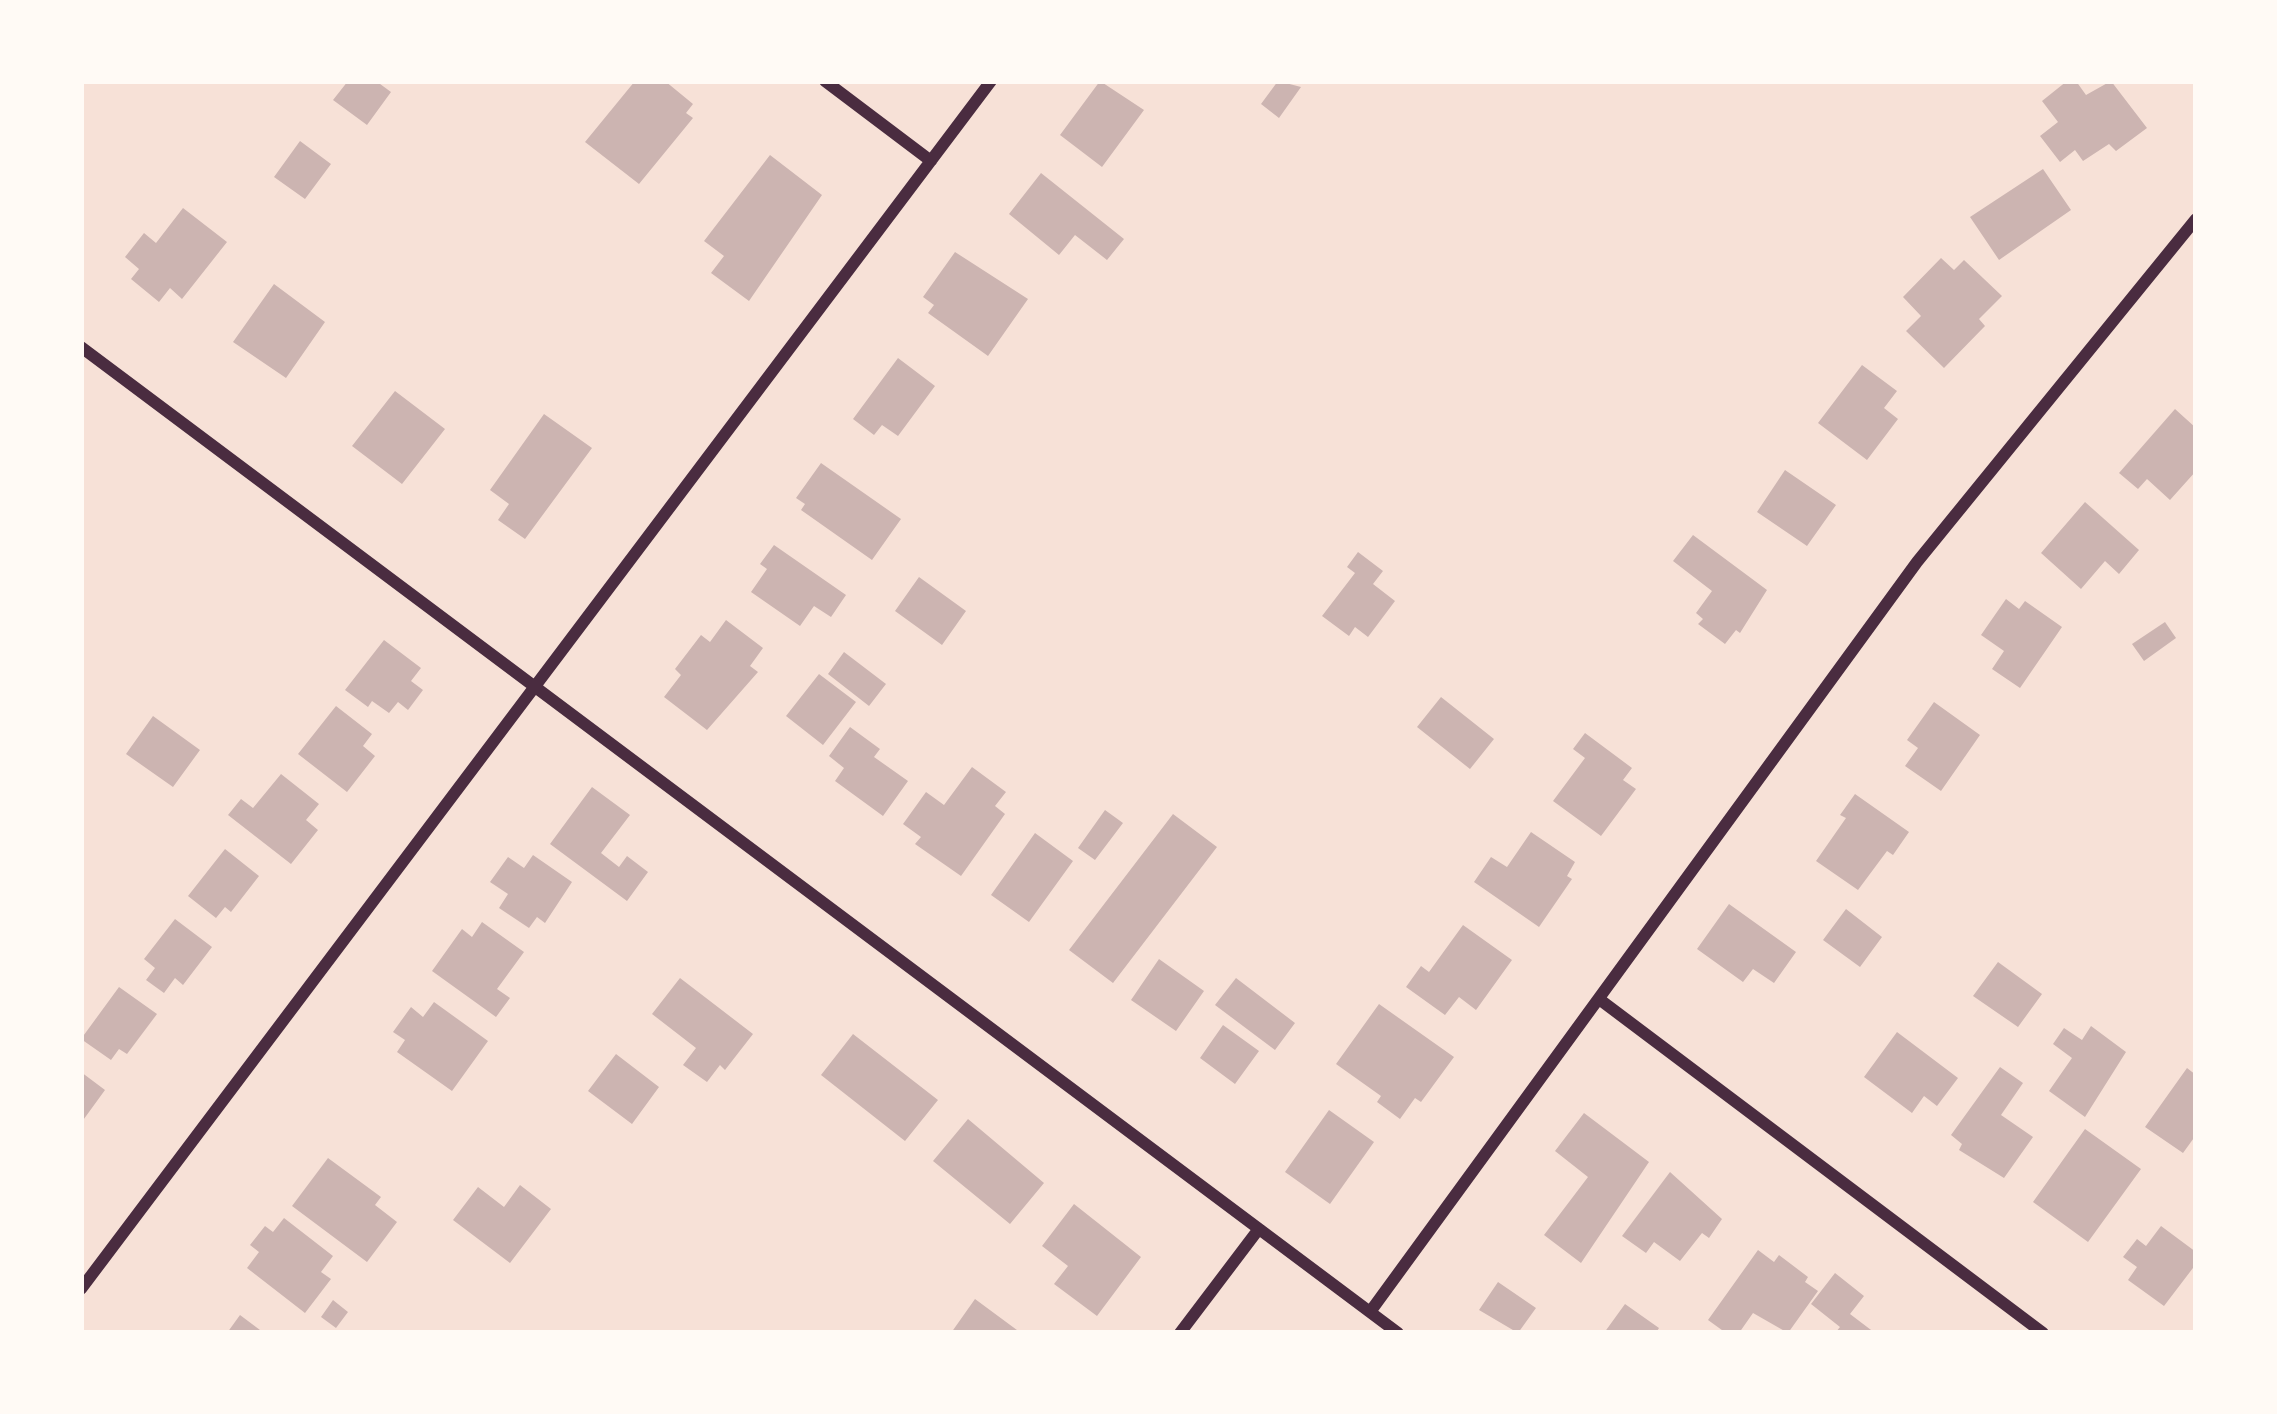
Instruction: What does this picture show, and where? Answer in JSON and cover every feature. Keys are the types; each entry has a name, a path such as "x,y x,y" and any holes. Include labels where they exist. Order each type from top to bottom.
{"street":[{"path":"825,81 932,161"},
{"path":"81,1289 991,81"},
{"path":"1370,1312 1917,562 2196,220"},
{"path":"81,347 1398,1333"},
{"path":"1599,999 2043,1333"},
{"path":"1180,1333 1258,1230"}],"building":[{"path":"348,81 376,81 391,92 367,125 333,100"},
{"path":"635,81 665,81 693,104 686,113 693,118 639,184 585,142"},
{"path":"1100,81 1144,110 1102,167 1060,135"},
{"path":"1278,81 1301,87 1279,118 1261,104"},
{"path":"2067,81 2076,81 2086,95 2111,81 2147,128 2116,151 2109,144 2083,161 2075,150 2060,162 2040,136 2058,122 2042,101"},
{"path":"300,141 331,164 305,199 274,177"},
{"path":"770,155 822,195 749,301 711,273 724,256 704,241"},
{"path":"2043,169 2071,210 1999,260 1970,217"},
{"path":"1041,173 1124,239 1107,260 1075,235 1059,255 1009,214"},
{"path":"183,208 227,242 182,299 170,288 159,302 131,279 139,269 125,257 144,233 156,243"},
{"path":"955,252 1028,299 988,356 928,313 934,305 923,297"},
{"path":"1941,258 1954,270 1964,260 2002,296 1979,319 1985,326 1944,368 1906,331 1921,316 1903,297"},
{"path":"274,284 325,322 286,378 233,342"},
{"path":"898,358 935,386 898,436 882,425 874,435 853,419"},
{"path":"1862,365 1897,391 1884,408 1898,419 1867,460 1818,423"},
{"path":"395,391 445,429 402,484 352,446"},
{"path":"2175,409 2196,428 2196,471 2170,500 2147,479 2138,489 2119,473"},
{"path":"544,414 592,448 525,539 498,520 509,504 490,490"},
{"path":"821,463 901,519 872,560 801,510 805,504 796,498"},
{"path":"1785,470 1836,505 1807,546 1757,512"},
{"path":"2085,502 2139,550 2119,574 2105,561 2081,589 2041,553"},
{"path":"1693,535 1767,590 1740,633 1736,630 1725,644 1698,624 1703,619 1696,613 1712,591 1673,561"},
{"path":"774,545 846,595 831,617 814,606 800,626 751,592 767,569 760,564"},
{"path":"1358,552 1383,571 1373,584 1395,601 1368,637 1355,627 1349,636 1322,616 1355,573 1347,567"},
{"path":"919,577 966,611 942,645 895,611"},
{"path":"2006,599 2019,609 2025,601 2062,627 2020,688 1992,669 2004,651 1981,635"},
{"path":"726,620 763,648 750,666 758,672 707,730 664,697 681,675 675,669 701,635 710,642"},
{"path":"2165,622 2176,638 2144,661 2132,644"},
{"path":"384,640 421,668 411,681 423,690 408,710 398,702 389,713 372,701 368,707 345,690"},
{"path":"844,652 886,684 869,706 828,674"},
{"path":"819,674 856,702 823,745 786,716"},
{"path":"1441,697 1494,739 1470,769 1417,727"},
{"path":"1934,702 1980,735 1941,791 1905,766 1918,748 1907,740"},
{"path":"336,706 372,734 363,746 375,756 347,792 298,754"},
{"path":"153,716 200,750 173,787 126,754"},
{"path":"850,727 880,749 874,757 908,781 883,816 835,781 844,768 829,756"},
{"path":"1585,733 1632,768 1623,780 1636,789 1601,836 1553,801 1585,758 1573,749"},
{"path":"972,767 1006,792 995,806 1005,814 961,876 915,844 921,837 903,824 926,792 944,805"},
{"path":"281,774 319,804 306,820 318,830 291,864 228,815 241,799 253,808"},
{"path":"592,787 630,815 601,853 619,867 627,856 648,872 627,901 550,844"},
{"path":"1855,794 1909,832 1893,855 1887,851 1858,890 1816,861 1846,818 1840,815"},
{"path":"1105,810 1123,823 1095,860 1078,848"},
{"path":"1173,814 1217,847 1113,983 1069,950"},
{"path":"1531,832 1575,862 1567,876 1572,879 1539,927 1474,882 1491,857 1507,867"},
{"path":"1035,833 1073,861 1029,922 991,895"},
{"path":"225,849 259,876 231,912 225,907 216,918 188,896"},
{"path":"533,855 572,882 545,923 537,917 529,928 499,908 508,894 490,882 508,857 524,868"},
{"path":"1729,904 1796,952 1774,983 1753,969 1743,982 1697,949"},
{"path":"1846,909 1882,937 1860,967 1823,940"},
{"path":"175,919 212,947 183,985 175,978 164,993 146,980 155,968 144,959"},
{"path":"482,922 524,952 497,989 510,998 496,1017 432,971 462,929 472,937"},
{"path":"1463,925 1512,960 1476,1010 1459,997 1445,1015 1406,987 1421,966 1429,972"},
{"path":"1159,959 1204,991 1176,1031 1131,1000"},
{"path":"1998,962 2042,994 2018,1027 1973,996"},
{"path":"680,978 753,1034 725,1070 720,1065 707,1082 683,1065 696,1048 652,1014"},
{"path":"1236,978 1295,1023 1275,1050 1215,1005"},
{"path":"119,987 157,1014 127,1054 119,1049 111,1060 81,1039"},
{"path":"434,1002 488,1041 452,1091 397,1052 405,1040 393,1032 411,1007 423,1017"},
{"path":"1379,1004 1454,1057 1421,1102 1415,1098 1400,1119 1377,1102 1381,1096 1336,1064"},
{"path":"1223,1025 1259,1051 1235,1084 1200,1058"},
{"path":"2091,1026 2126,1052 2085,1117 2049,1091 2072,1058 2053,1044 2064,1028 2082,1040"},
{"path":"1897,1032 1958,1078 1937,1106 1924,1096 1912,1113 1864,1077"},
{"path":"853,1034 938,1100 905,1141 821,1075"},
{"path":"616,1054 659,1087 632,1124 588,1091"},
{"path":"2000,1067 2023,1083 2001,1115 2033,1137 2004,1178 1959,1150 1962,1144 1951,1135"},
{"path":"2187,1068 2196,1075 2196,1135 2183,1153 2145,1127"},
{"path":"81,1072 105,1090 81,1123"},
{"path":"1329,1110 1374,1142 1330,1204 1285,1172"},
{"path":"1584,1113 1649,1162 1581,1263 1544,1235 1588,1177 1555,1151"},
{"path":"968,1119 1044,1183 1010,1224 933,1161"},
{"path":"2085,1129 2141,1169 2088,1242 2033,1202"},
{"path":"328,1158 381,1197 375,1205 397,1222 367,1262 292,1206"},
{"path":"1670,1172 1722,1219 1709,1238 1702,1233 1680,1261 1654,1242 1646,1253 1622,1236"},
{"path":"520,1185 551,1209 510,1263 453,1220 478,1187 504,1207"},
{"path":"1074,1204 1141,1257 1097,1316 1054,1284 1068,1266 1042,1246"},
{"path":"284,1218 333,1256 321,1272 331,1279 305,1313 247,1268 259,1252 250,1245 265,1226 273,1232"},
{"path":"2161,1226 2196,1252 2196,1264 2164,1306 2128,1280 2137,1267 2123,1257 2137,1239 2146,1246"},
{"path":"1758,1250 1774,1262 1779,1255 1818,1291 1788,1333 1753,1313 1739,1333 1726,1333 1708,1320"},
{"path":"1835,1273 1864,1296 1850,1314 1875,1333 1835,1333 1840,1327 1811,1304"},
{"path":"1498,1282 1536,1308 1518,1333 1479,1310"},
{"path":"975,1299 1021,1333 951,1333"},
{"path":"333,1300 348,1312 336,1328 321,1317"},
{"path":"1625,1304 1659,1328 1656,1333 1604,1333"},
{"path":"240,1315 264,1333 227,1333"}]}
